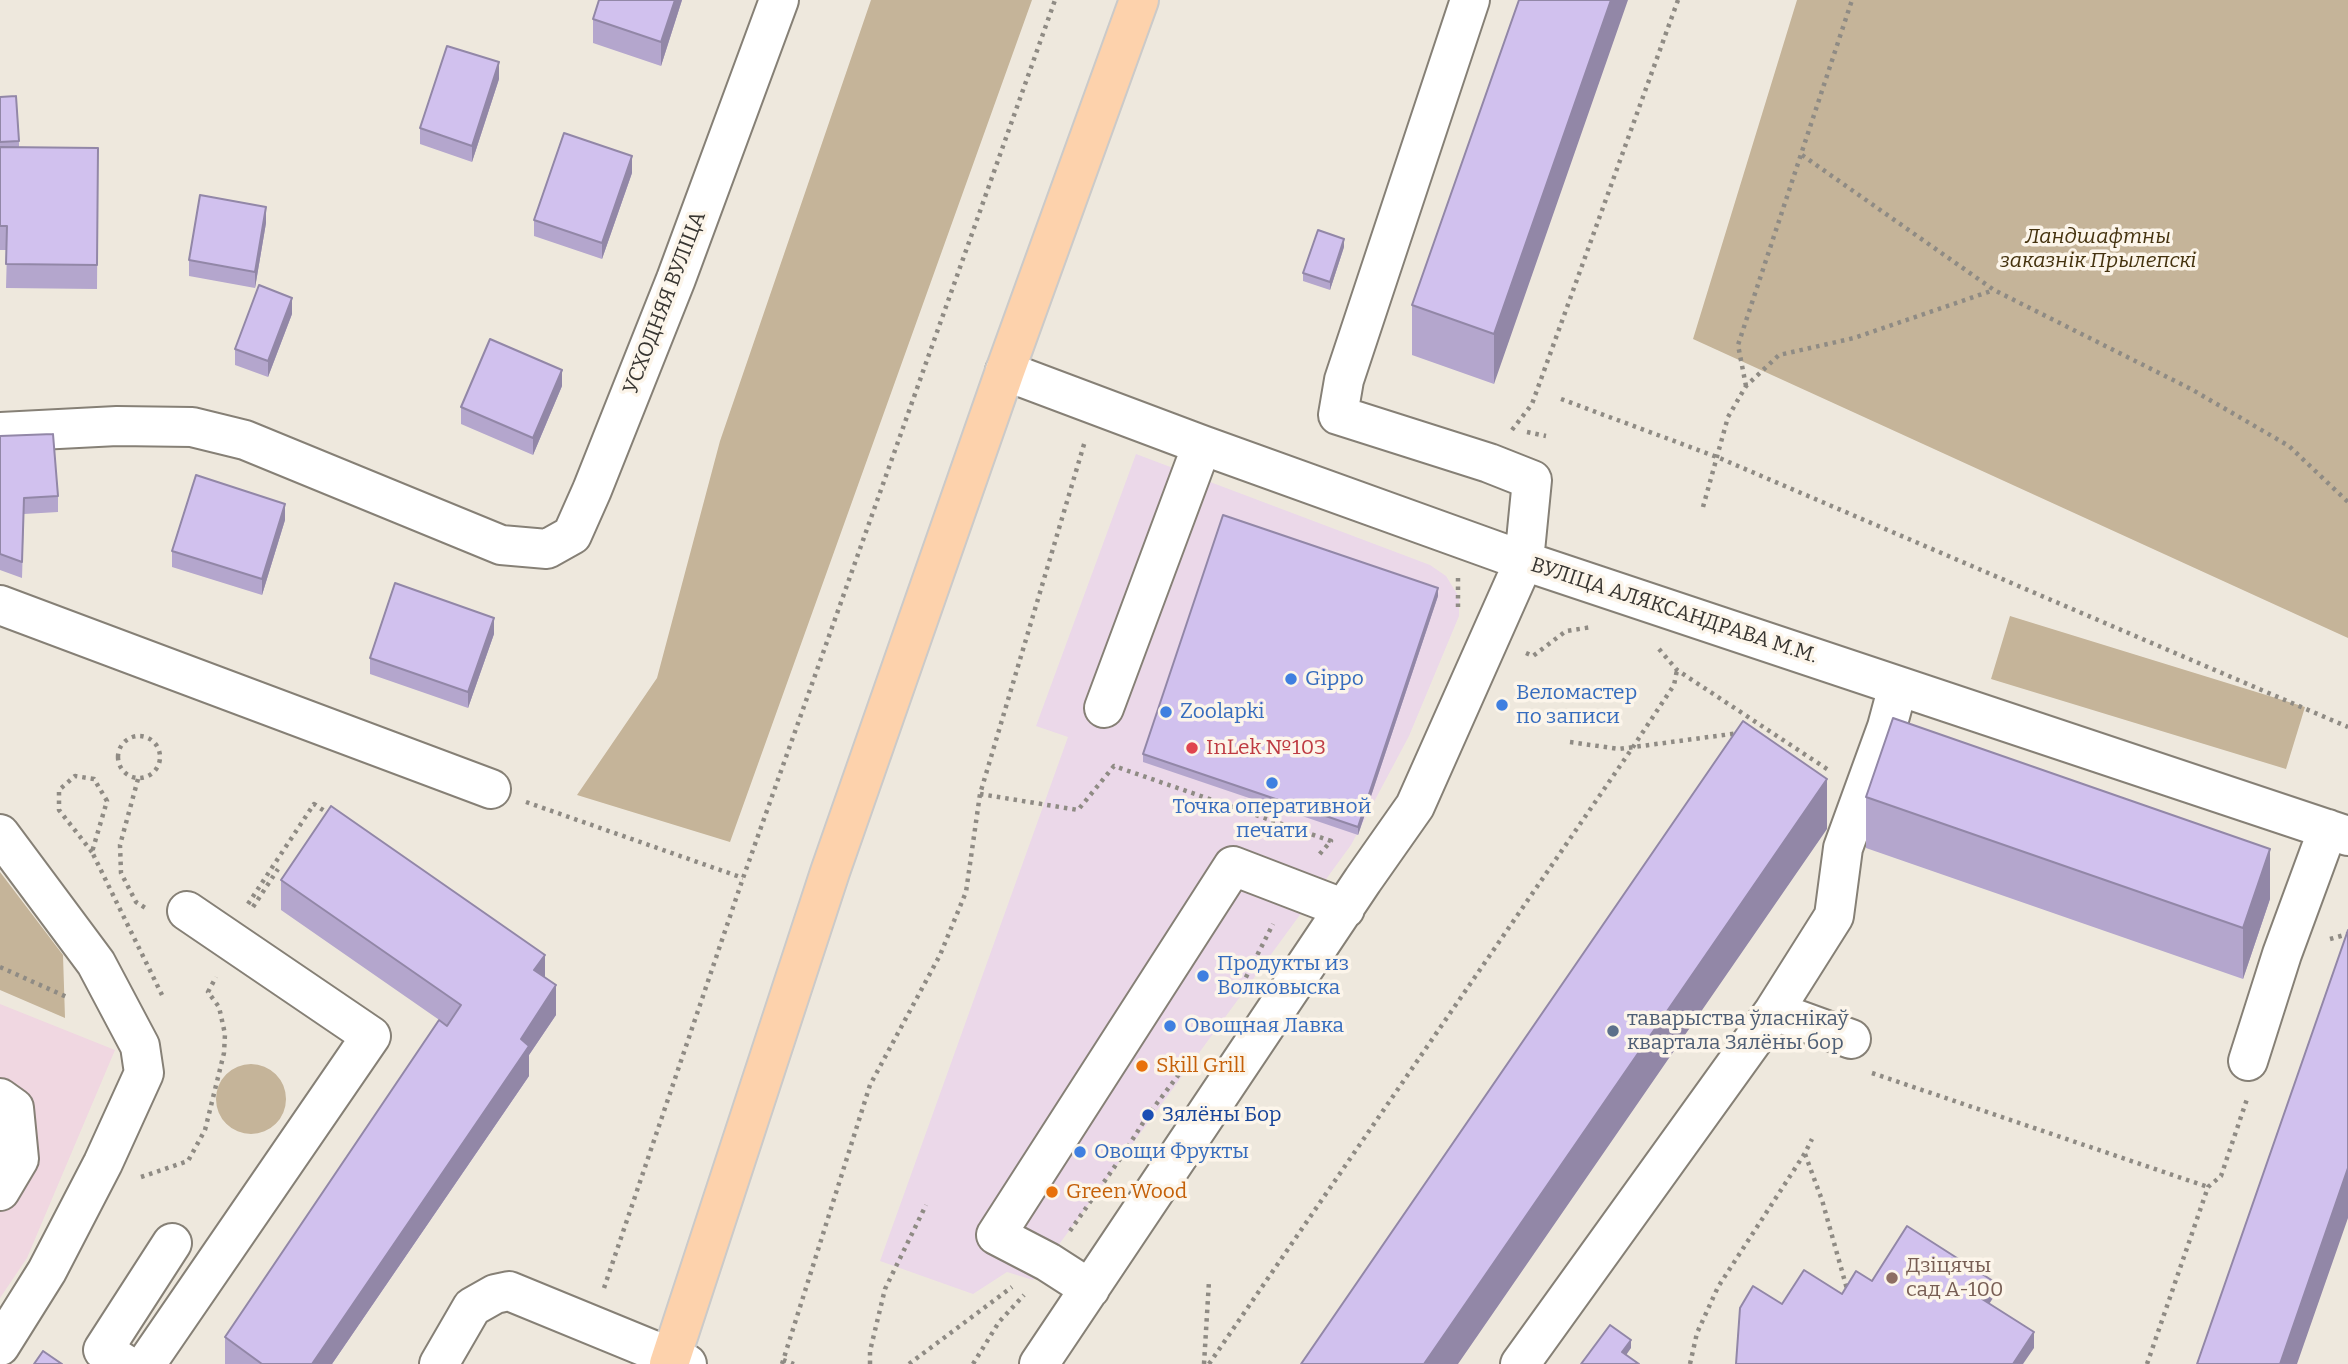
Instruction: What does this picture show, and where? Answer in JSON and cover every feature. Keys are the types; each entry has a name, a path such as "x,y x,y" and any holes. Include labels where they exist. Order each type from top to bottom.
{"main road":[{"path":"676,1362 830,872 1005,370 1139,0"}],"street":[{"name":"УСХОДНЯЯ ВУЛІЦА","path":"0,432 117,426 192,428 245,440 501,545 547,549 572,535 676,279 779,0"},
{"path":"1039,1364 1415,806 1524,561 1532,480 1489,463 1338,415 1344,380 1470,0"},
{"name":"ВУЛІЦА АЛЯКСАНДРАВА М.М.","path":"1005,370 1202,445 1524,561 2338,832"},
{"path":"1104,708 1202,445"},
{"path":"0,605 491,789"},
{"path":"1520,1364 1774,1011 1834,916 1843,848 1898,686"},
{"path":"2248,1061 2282,954 2338,832"},
{"path":"0,834 96,963 140,1046 144,1073 103,1163 47,1271 0,1346"},
{"path":"1090,1289 1048,1262 996,1235 1233,866 1345,909"},
{"path":"146,1364 371,1036 187,911"},
{"path":"1774,1011 1852,1040"},
{"path":"0,1098 14,1108 19,1159 0,1191"},
{"path":"125,1364 103,1350 172,1243"},
{"path":"439,1364 472,1307 495,1294 509,1292 676,1362"}],"path":[{"path":"549,1308 556,1291 604,1288 743,878 1055,0"},
{"path":"1512,430 1532,404 1678,0"},
{"path":"1746,386 1738,345 1852,0"},
{"path":"1802,155 1994,290 2191,389 2289,446 2348,502"},
{"path":"1703,507 1728,417 1746,386 1779,355 1854,338 1994,290"},
{"path":"1561,399 1717,457 2348,727"},
{"path":"794,1364 783,1362 870,1085 940,955 965,892 980,794 1097,406"},
{"path":"1490,636 1533,656 1566,631 1599,625"},
{"path":"1658,648 1677,670 1864,792"},
{"path":"1209,1364 1633,747 1674,685 1677,670"},
{"path":"1570,742 1619,749 1765,729"},
{"path":"140,736 155,742 161,758 154,773 138,779 123,772 117,756 124,741 140,736"},
{"path":"491,789 743,878"},
{"path":"980,794 1078,810"},
{"path":"226,937 314,804 336,819"},
{"path":"0,967 71,999"},
{"path":"2147,1364 2208,1187 2221,1176 2258,1065 2248,1061"},
{"path":"1872,1073 2208,1187"},
{"path":"1690,1364 1697,1333 1718,1287 1812,1139"},
{"path":"1805,1153 1848,1289 1847,1302"},
{"path":"870,1364 870,1351 885,1289 926,1205"},
{"path":"1204,1364 1209,1281"},
{"path":"909,1364 1016,1283"}],"shaded area":[{"path":"1136,454 1430,565 1446,576 1459,597 1459,616 1409,736 1351,845 1033,1280 1007,1272 973,1294 880,1261 1068,737 1036,726"},
{"path":"0,1004 115,1050 27,1258 0,1298"}],"green space":[{"path":"871,0 1032,0 730,842 577,795 657,678 720,441"},
{"name":"Ландшафтны заказнік Прылепскі","path":"1797,0 2348,0 2348,638 1693,339"},
{"path":"2010,616 2305,707 2286,769 1991,679"},
{"path":"0,872 63,955 65,1018 0,990"},
{"path":"244,1064 258,1064 271,1070 280,1079 286,1099 284,1112 276,1124 258,1134 244,1134 231,1128 222,1119 216,1106 216,1092 222,1079 231,1070"}],"building":[{"path":"599,0 675,0 661,42 593,19"},
{"path":"1519,0 1611,0 1494,334 1412,305"},
{"path":"447,46 499,62 472,146 420,128"},
{"path":"16,96 19,141 0,142 0,97"},
{"path":"564,133 632,156 602,243 534,220"},
{"path":"0,147 98,148 97,265 6,264 7,226 0,226"},
{"path":"200,195 266,207 255,272 189,260"},
{"path":"1318,230 1344,239 1330,282 1303,273"},
{"path":"259,285 292,298 268,361 235,349"},
{"path":"490,339 562,370 533,438 461,407"},
{"path":"53,434 58,496 24,498 22,562 0,554 0,436"},
{"path":"196,475 285,504 262,579 172,551"},
{"name":"Gippo","path":"1223,515 1438,588 1358,827 1143,754"},
{"path":"395,583 494,618 468,692 370,658"},
{"path":"1893,718 2270,849 2243,928 1866,797"},
{"path":"1743,721 1827,779 1424,1364 1301,1364"},
{"path":"331,806 545,955 534,970 556,985 521,1039 529,1046 312,1364 262,1364 225,1337 439,1020 447,1026 461,1005 281,880"},
{"path":"2348,930 2348,1168 2280,1364 2197,1364"},
{"path":"1907,1226 1993,1281 1982,1299 2034,1332 2013,1364 1736,1364 1740,1308 1753,1286 1782,1304 1804,1270 1842,1294 1856,1271 1872,1281"},
{"path":"1610,1325 1631,1340 1622,1352 1639,1364 1581,1364"},
{"path":"43,1351 62,1364 34,1364"}],"place":[{"name":"Gippo","path":"1291,679"},
{"name":"Веломастер по записи","path":"1502,705"},
{"name":"Zoolapki","path":"1166,712"},
{"name":"InLek №103","path":"1192,748"},
{"name":"Точка оперативной печати","path":"1272,783"},
{"name":"Продукты из Волковыска","path":"1203,976"},
{"name":"Овощная Лавка","path":"1170,1026"},
{"name":"таварыства ўласнікаў квартала Зялёны бор","path":"1613,1031"},
{"name":"Skill Grill","path":"1142,1066"},
{"name":"Зялёны Бор","path":"1148,1115"},
{"name":"Овощи Фрукты","path":"1080,1152"},
{"name":"Green Wood","path":"1052,1192"},
{"name":"Дзіцячы сад А-100","path":"1892,1278"}]}
